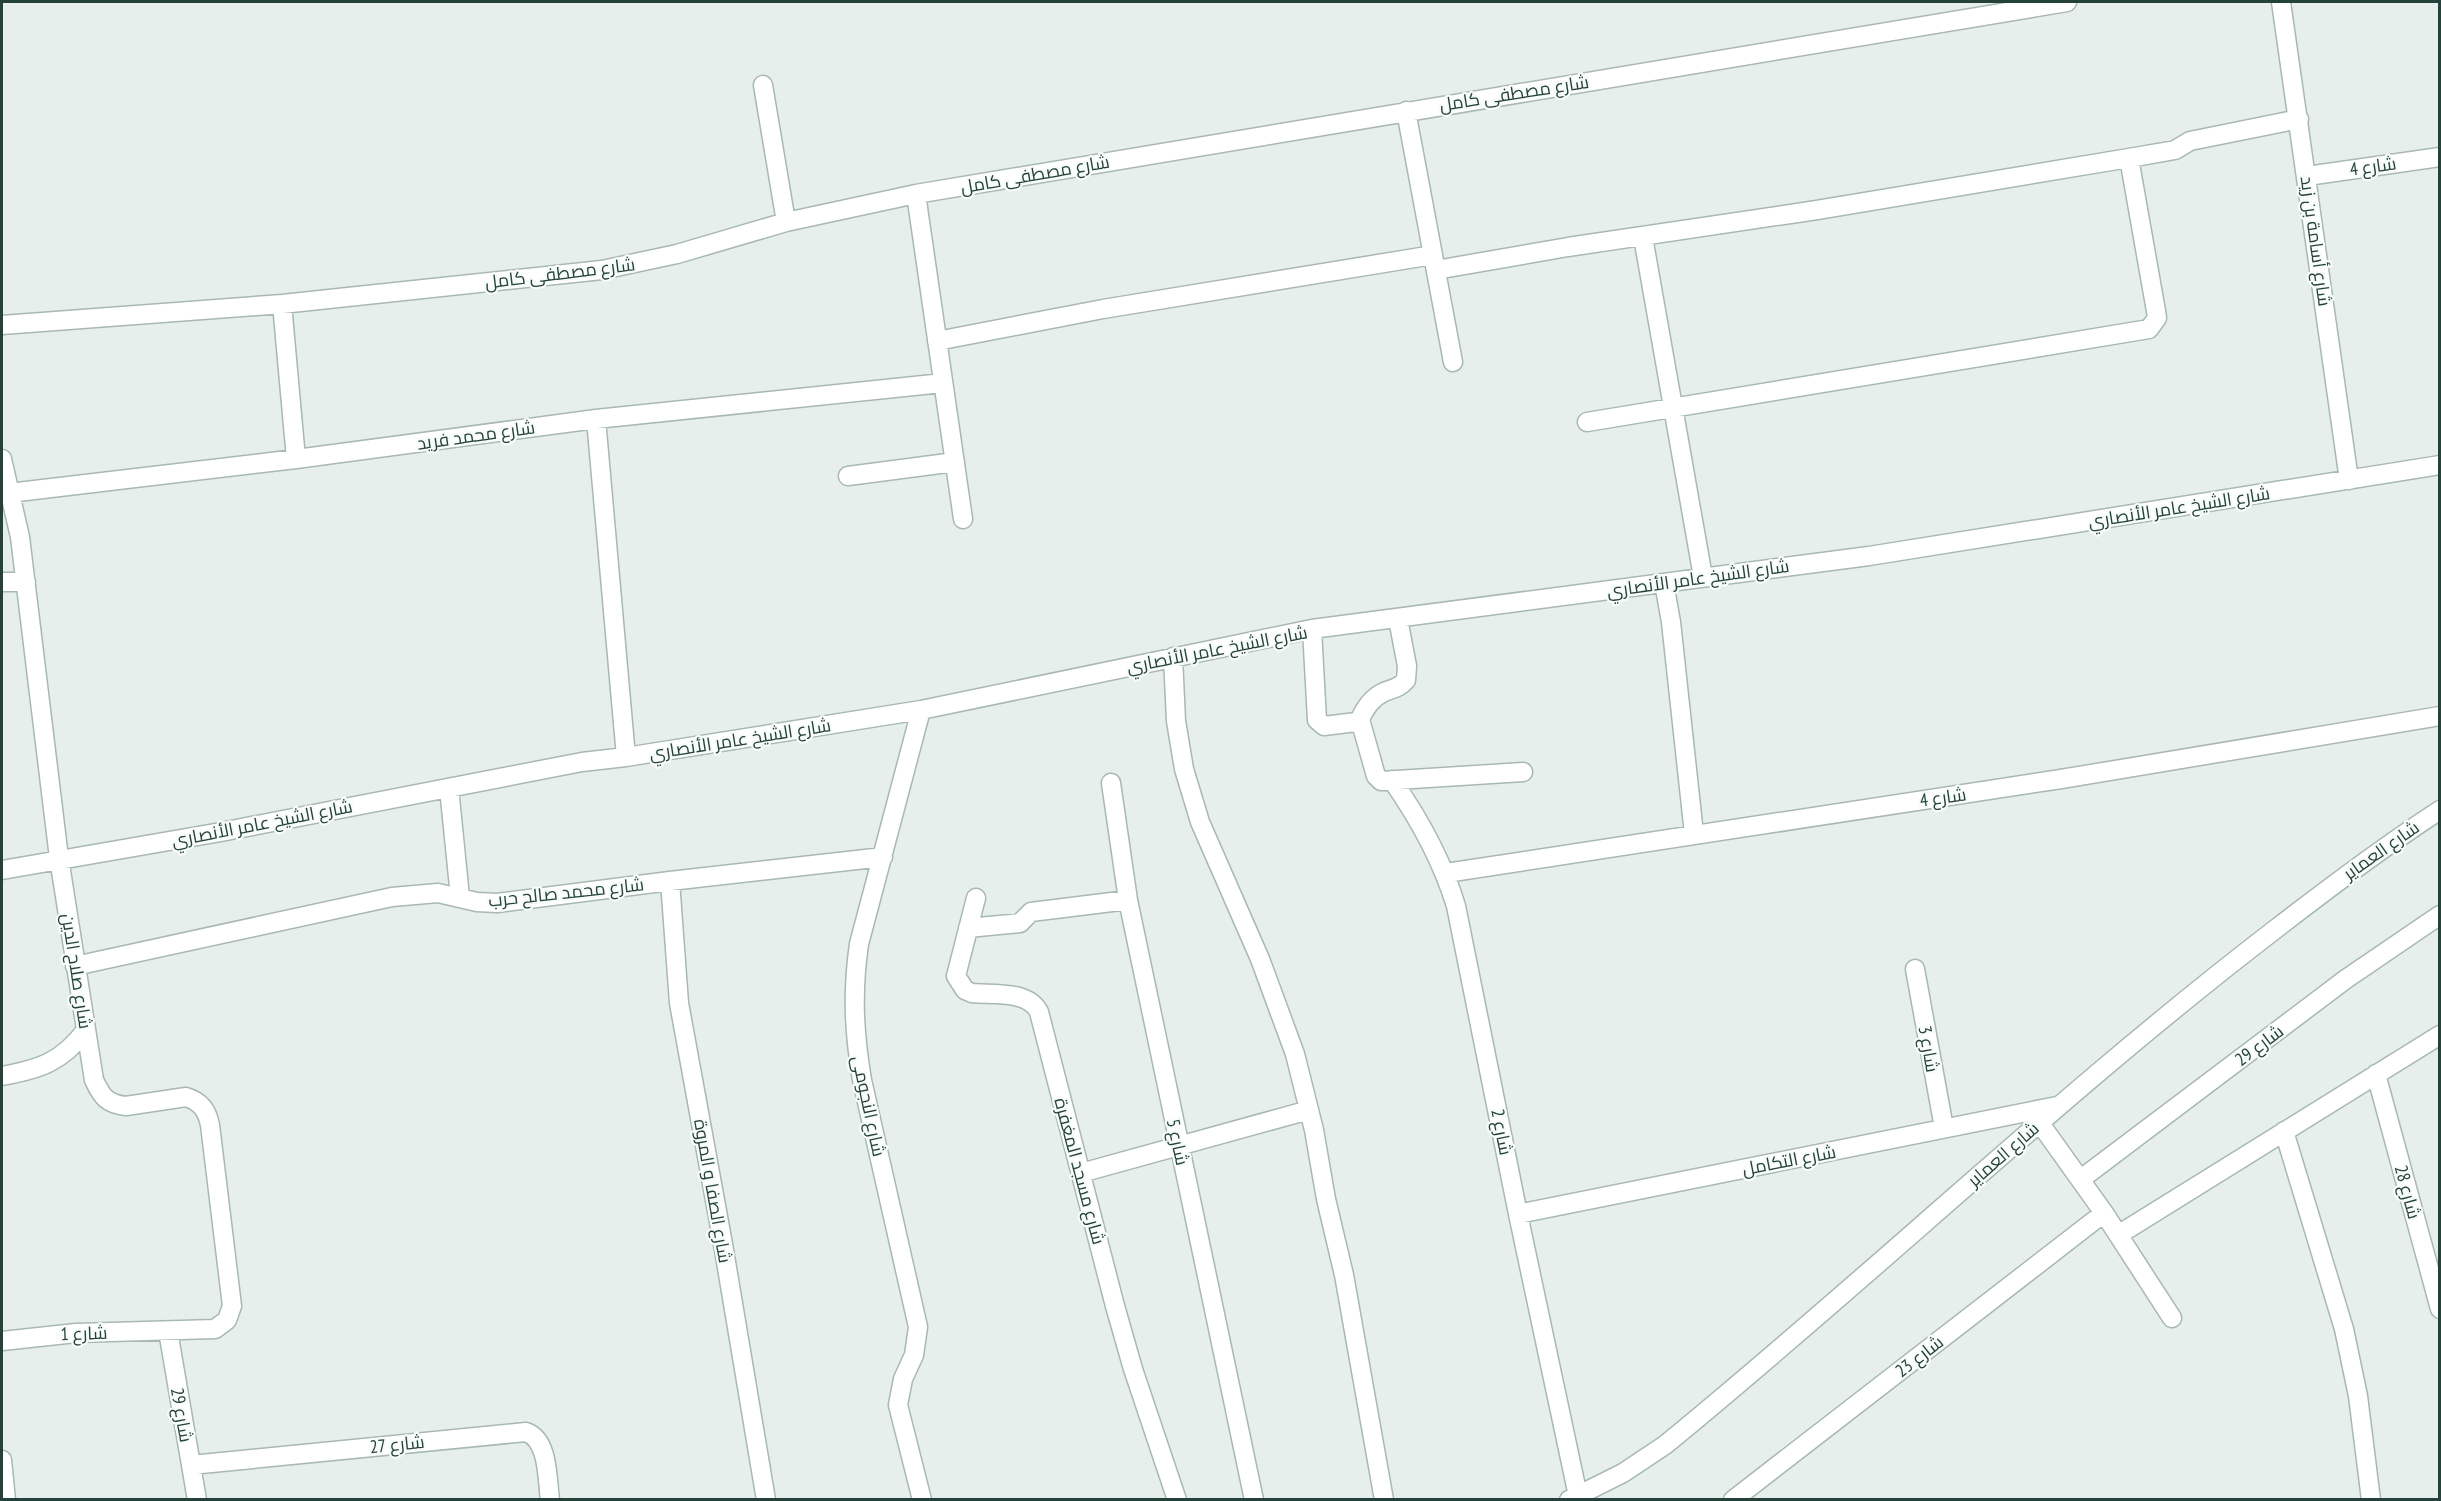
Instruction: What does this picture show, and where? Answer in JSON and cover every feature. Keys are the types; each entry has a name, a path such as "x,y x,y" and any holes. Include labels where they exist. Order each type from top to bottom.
{"street":[{"name":"شارع مصطفى كامل","path":"2,325 282,304 602,270 677,254 786,222 916,194 2067,2"},
{"name":"شارع أسامة بن زيد","path":"2281,2 2349,480"},
{"path":"763,85 786,222"},
{"path":"1406,111 1453,362"},
{"path":"937,340 1103,309 1434,263 1643,237 2175,150 2190,141 2299,119"},
{"name":"شارع 4","path":"2307,176 2439,157"},
{"path":"1587,422 2149,329 2157,318 2129,158"},
{"path":"916,194 963,519"},
{"path":"1643,237 1703,578"},
{"path":"282,304 296,459"},
{"name":"شارع محمد فريد","path":"9,493 296,459 596,419 943,383"},
{"path":"596,419 626,757"},
{"name":"شارع صلاح الدين","path":"2,459 20,537 59,858 94,1080 107,1102 126,1106 186,1096 204,1106 208,1115 232,1306 227,1320 215,1329 168,1331"},
{"path":"848,476 955,462"},
{"name":"شارع الشيخ عامر الأنصاري","path":"2,870 59,858 220,832 550,768 921,710 1312,629 1869,556 2439,465"},
{"path":"2,582 26,582"},
{"path":"1664,583 1671,622 1694,834"},
{"path":"1312,629 1317,720 1321,725 1327,726 1359,722 1368,704 1406,680 1407,666 1398,619"},
{"path":"1173,657 1176,721 1184,769 1200,822 1295,1054 1344,1275 1384,1500"},
{"name":"شارع النجومى","path":"921,710 859,945 853,1009 855,1041 862,1080 918,1326 914,1355 903,1379 898,1405 922,1500"},
{"name":"شارع 4","path":"1446,873 2061,779 2439,716"},
{"name":"شارع 2","path":"1359,722 1364,729 1376,776 1381,781 1392,780 1425,832 1446,873 1460,926 1574,1498"},
{"path":"1392,780 1523,772"},
{"name":"شارع 5","path":"1111,783 1128,900 1254,1500"},
{"path":"449,788 460,897"},
{"name":"شارع العماير","path":"1574,1498 1623,1473 1673,1439 2039,1122 2202,985 2333,883 2439,810"},
{"name":"شارع محمد صالح حرب","path":"75,966 392,897 438,893 477,902 496,903 670,880 883,857"},
{"name":"شارع الصفا و المروة","path":"670,880 679,1003 766,1500"},
{"name":"شارع مسجد المغفرة","path":"976,898 957,968 957,976 965,990 972,993 1021,997 1035,1005 1133,1369 1177,1500"},
{"path":"968,928 1020,923 1031,912 1128,900"},
{"name":"شارع 29","path":"2081,1179 2346,979 2439,915"},
{"name":"شارع 3","path":"1915,969 1944,1128"},
{"path":"2,1076 38,1068 60,1058 75,1045 86,1030"},
{"path":"2118,1234 2439,1035"},
{"name":"شارع 28","path":"2376,1074 2439,1309"},
{"name":"شارع التكامل","path":"1518,1214 2059,1105"},
{"path":"1081,1173 1309,1110"},
{"path":"2039,1122 2081,1179 2172,1318"},
{"path":"2284,1131 2352,1362 2371,1500"},
{"name":"شارع 23","path":"1733,1500 2104,1213"},
{"name":"شارع 29","path":"168,1331 197,1500"},
{"name":"شارع 1","path":"2,1341 57,1334 168,1331"},
{"name":"شارع 27","path":"191,1465 526,1432 533,1434 542,1446 550,1500"},
{"path":"2,1460 6,1500"}]}
